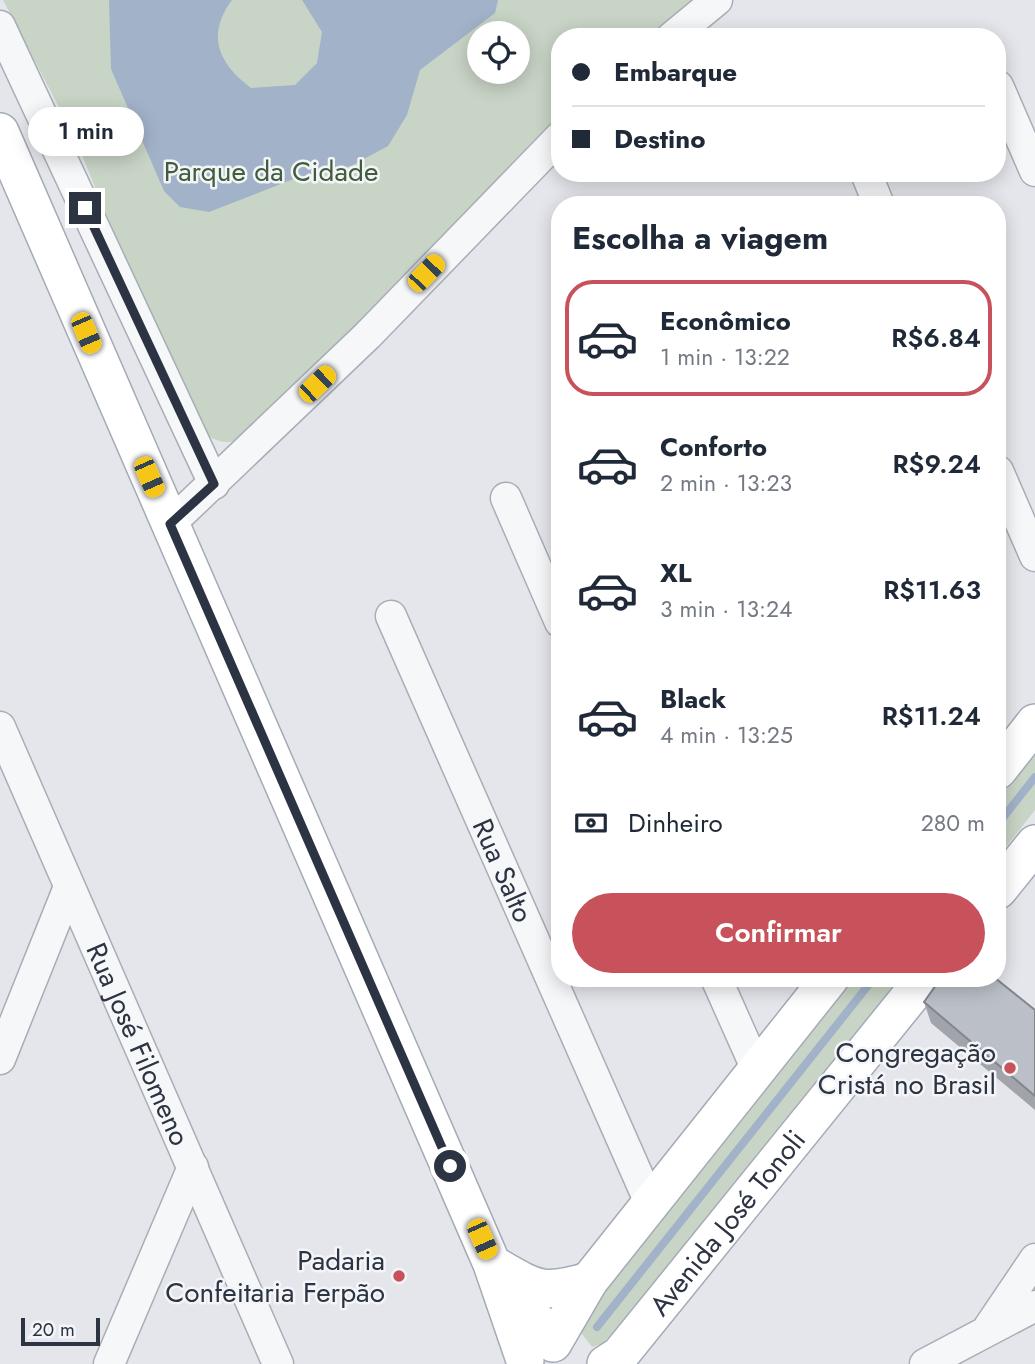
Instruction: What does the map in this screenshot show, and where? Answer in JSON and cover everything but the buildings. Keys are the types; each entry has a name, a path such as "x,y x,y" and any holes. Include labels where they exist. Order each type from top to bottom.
{"main road":[{"path":"0,132 492,1264 540,1359"},
{"path":"1006,760 1035,723"},
{"path":"1006,880 1035,844"},
{"path":"540,1359 589,1281 823,987"},
{"name":"Avenida José Tonoli","path":"606,1364 620,1355 918,987"},
{"path":"492,1264 527,1285 555,1291 589,1281"}],"street":[{"path":"683,28 717,0"},
{"path":"0,26 214,484"},
{"path":"1006,104 1035,171"},
{"path":"170,524 368,335 551,146"},
{"path":"1006,489 1035,556"},
{"path":"506,498 551,601"},
{"name":"Rua Salto","path":"391,617 551,979"},
{"name":"Rua José Filomeno","path":"0,727 278,1364"},
{"path":"0,1059 69,887"},
{"name":"Rua Salto","path":"555,987 650,1203"},
{"path":"720,987 757,1070"},
{"path":"109,1364 193,1167"},
{"path":"987,1330 1035,1259"},
{"path":"925,1364 1035,1306"}],"green space":[{"name":"Parque da Cidade","path":"3,0 701,0 661,28 551,28 551,126 250,435 223,442 202,431 189,417 75,138"},
{"path":"1035,752 1035,810 1006,847 1006,789"},
{"path":"847,987 893,987 619,1327 603,1343 592,1347 580,1331 612,1279"}],"water":[{"path":"109,0 232,0 219,25 219,48 230,69 251,88 295,85 317,63 322,32 302,0 498,0 495,13 484,21 467,21 467,34 420,70 407,115 388,146 351,166 296,178 209,212 180,207 164,191 111,69"}],"waterway":[{"path":"1006,814 1035,777"},
{"path":"597,1327 867,987"}],"place":[{"name":"Congregação Cristá no Brasil","path":"1010,1068"},
{"name":"Padaria Confeitaria Ferpão","path":"399,1276"}],"route":[{"path":"85,208 214,484 170,524 450,1166"}]}
